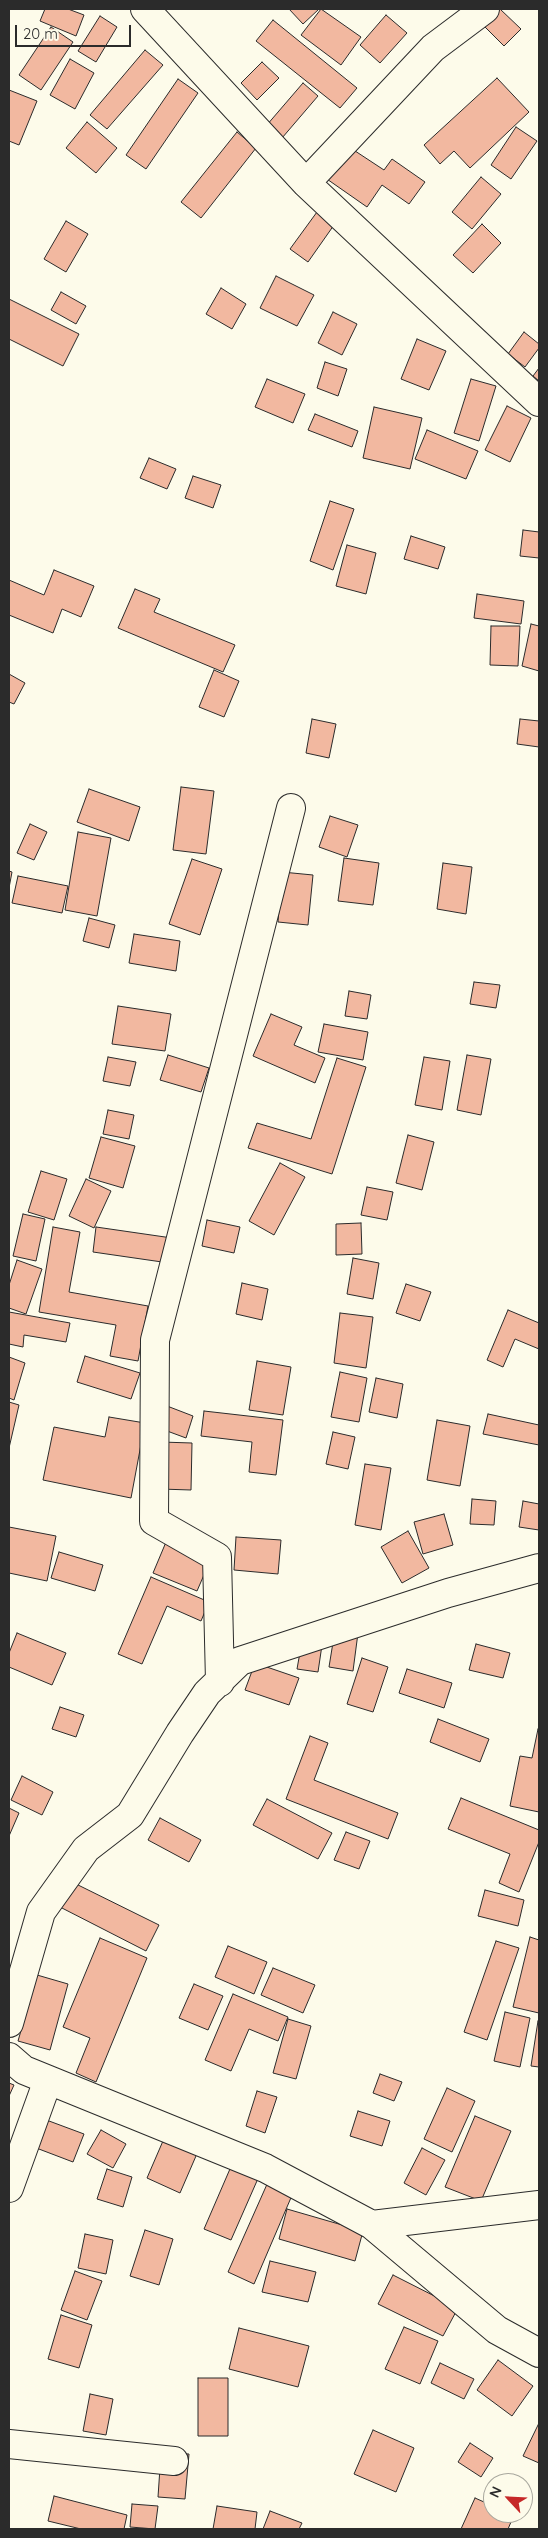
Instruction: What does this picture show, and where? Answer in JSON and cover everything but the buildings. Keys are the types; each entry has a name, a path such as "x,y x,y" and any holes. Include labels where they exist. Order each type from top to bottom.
{"street":[{"path":"145,9 306,183 539,402"},
{"path":"306,183 433,48 485,9"},
{"path":"220,1682 217,1557 154,1521 155,1340 291,808"},
{"path":"9,2023 41,1912 86,1849 130,1815 180,1733 208,1693 240,1661 448,1593 539,1568"},
{"path":"9,2057 24,2070 265,2168 372,2224 497,2330 539,2353"},
{"path":"9,2188 48,2080"},
{"path":"372,2224 539,2205"},
{"path":"9,2444 174,2461"}]}
